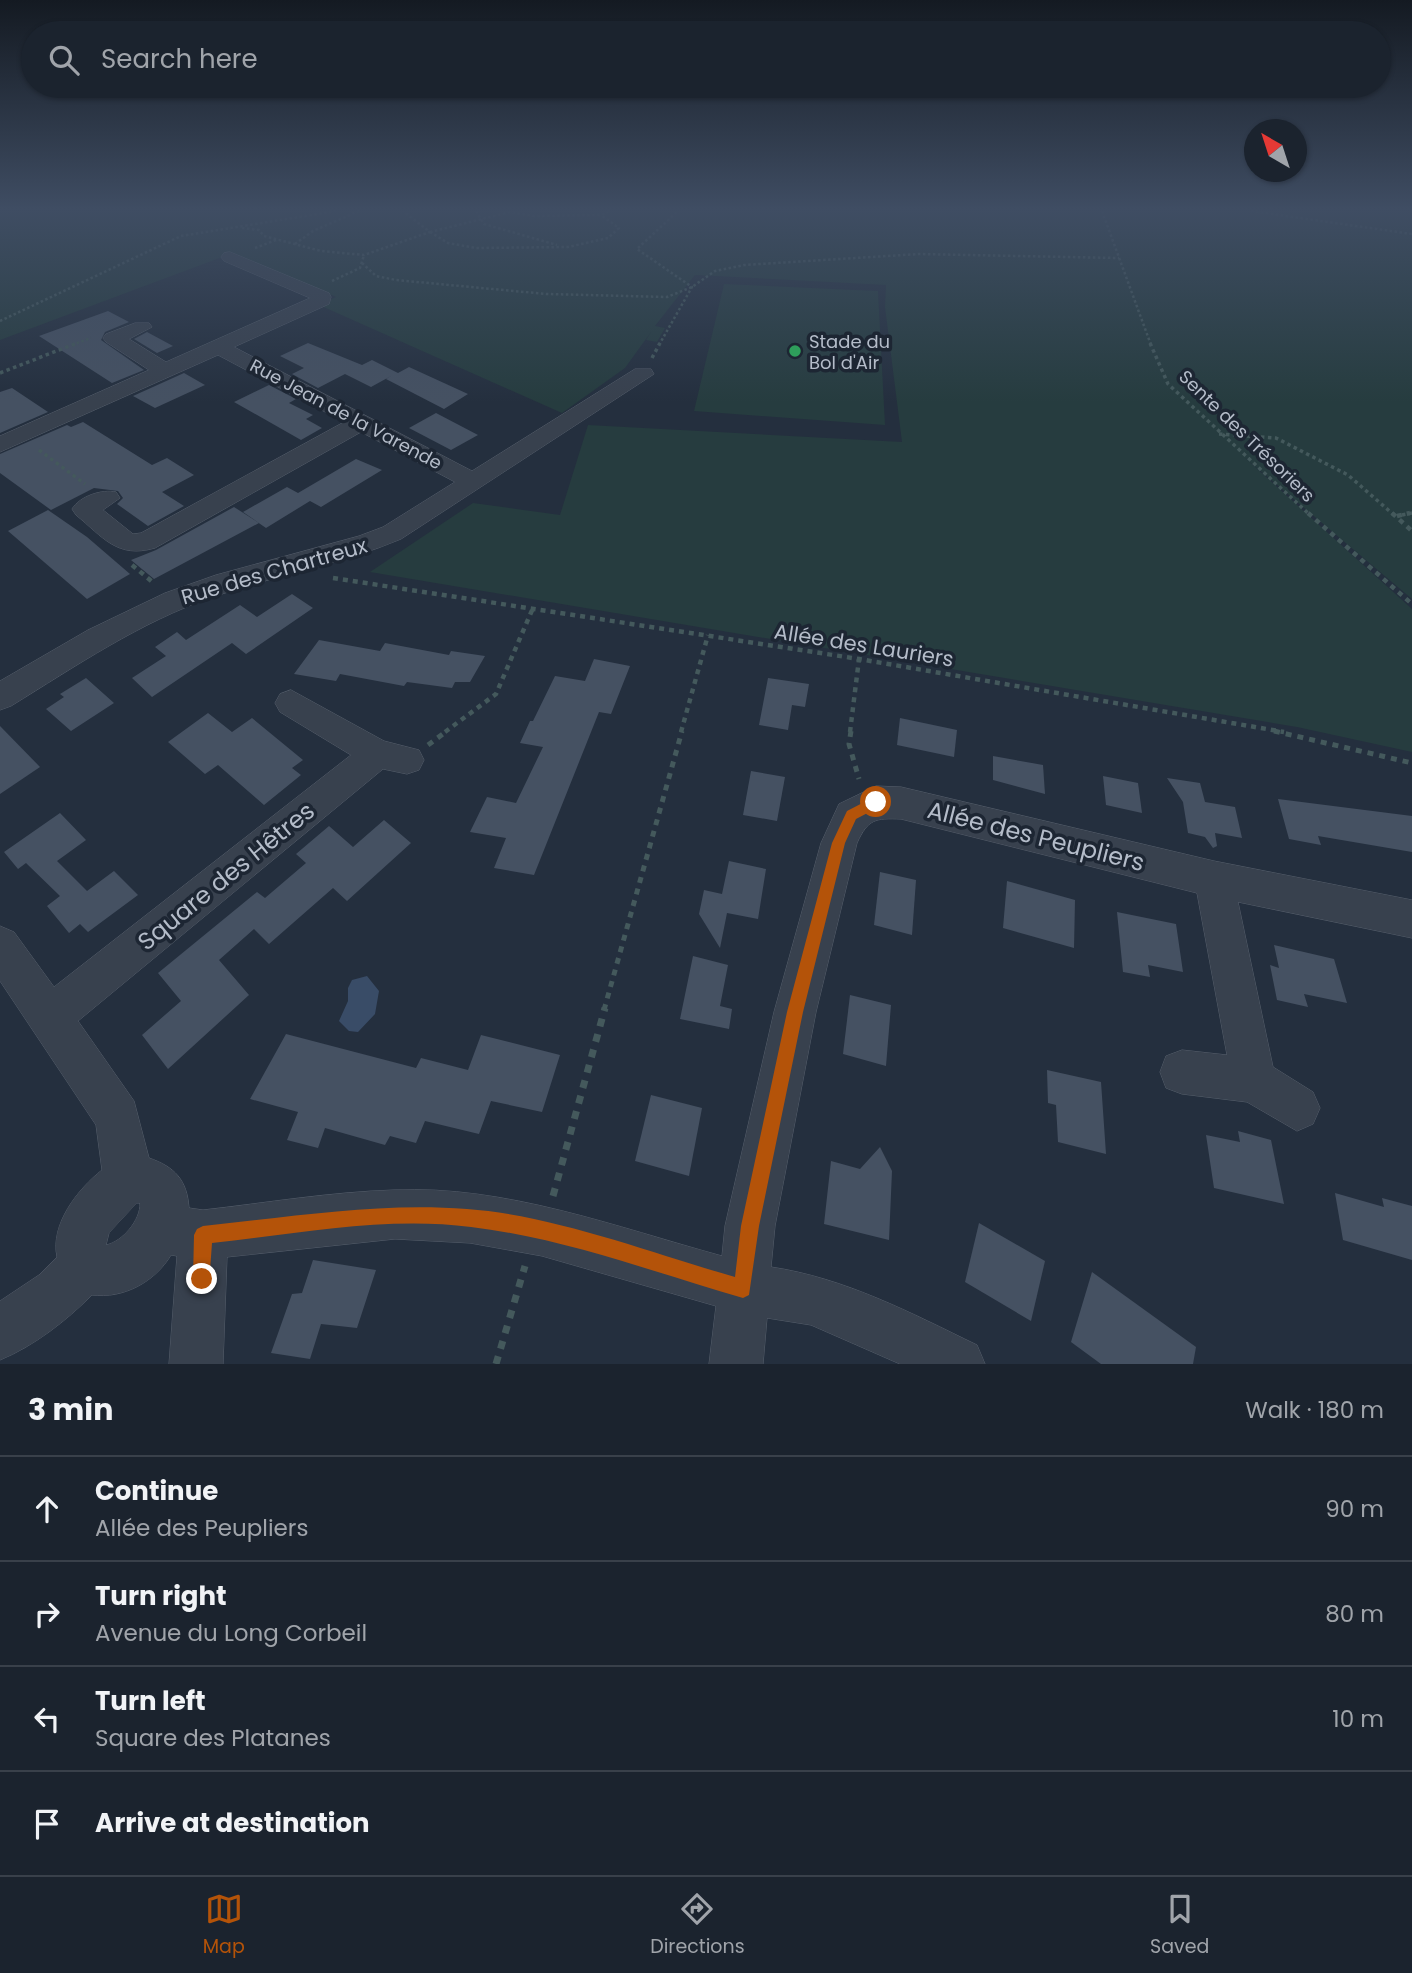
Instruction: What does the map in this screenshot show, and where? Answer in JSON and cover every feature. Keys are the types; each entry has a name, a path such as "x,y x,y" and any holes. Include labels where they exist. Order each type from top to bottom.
{"street":[{"path":"0,445 322,300 322,297 271,275"},
{"path":"142,327 113,338 166,371"},
{"name":"Rue Jean de la Varende","path":"219,348 472,481"},
{"name":"Rue des Chartreux","path":"0,698 131,618 240,578 357,549 391,533 643,374"},
{"path":"100,494 85,509 127,543 146,542 362,422"},
{"path":"291,703 392,757"},
{"name":"Square des Hêtres","path":"50,1017 392,757"},
{"name":"Allée des Peupliers","path":"736,1364 750,1226 795,1012 839,843 852,815 876,802 901,803 1214,880 1412,919"},
{"path":"1214,880 1254,1080"},
{"path":"0,946 118,1117 126,1161 126,1182"},
{"path":"1182,1072 1254,1080 1297,1108"},
{"path":"196,1364 181,1232 165,1213 165,1198 160,1187 152,1180 139,1178 126,1182 101,1199 84,1227 80,1241 87,1264 96,1270 109,1271 123,1267 181,1232 396,1214 470,1218 542,1231 743,1289 811,1299 878,1325 958,1364"},
{"path":"0,1332 57,1293 87,1264"}],"path":[{"path":"0,321 99,275"},
{"path":"311,292 346,275"},
{"path":"375,275 396,281 546,294 667,297 692,287 710,275"},
{"path":"674,275 692,287"},
{"name":"Sente des Trésoriers","path":"1124,275 1136,310 1168,384 1219,433 1412,604"},
{"path":"643,374 692,287"},
{"path":"0,373 99,335"},
{"path":"1219,433 1276,438 1300,453 1349,474 1412,531"},
{"path":"34,446 100,494"},
{"path":"1397,516 1412,513"},
{"path":"129,564 157,586"},
{"name":"Allée des Lauriers","path":"321,577 367,581 859,660 1288,733 1412,762"},
{"path":"392,757 496,694 533,608"},
{"path":"551,1203 708,635"},
{"path":"859,660 849,744 862,790"},
{"path":"496,1364 527,1258"}],"green space":[{"path":"0,275 175,275 0,340"},
{"path":"284,275 1412,275 1412,599 1244,457 1412,609 1412,752 1297,727 370,572 473,503 560,515 588,425 902,442 885,307 886,285 695,275 655,326 665,328 657,342 646,340 651,332 625,368 562,413 319,305 336,297"},
{"name":"Stade du Bol d'Air","path":"724,284 878,291 885,425 694,411"}],"water":[{"path":"367,976 379,991 375,1014 358,1032 349,1031 339,1021 348,1001 348,988 352,980"}],"building":[{"path":"108,311 129,322 105,332 101,340 144,370 112,383 39,336"},
{"path":"147,332 173,346 157,353 134,339"},
{"path":"308,343 362,365 372,360 398,373 409,367 468,394 444,409 386,379 391,376 371,387 345,374 318,388 292,374 304,368 280,356"},
{"path":"184,373 205,385 155,408 133,396"},
{"path":"269,385 296,399 289,403 313,415 306,419 322,428 301,440 234,402"},
{"path":"12,388 48,412 0,433 0,392"},
{"path":"436,413 478,435 451,450 409,428"},
{"path":"83,422 152,465 167,458 194,475 162,492 184,506 148,526 117,504 123,498 118,491 94,488 51,510 0,473 0,454 67,425 71,427"},
{"path":"356,459 382,470 321,507 310,501 266,528 243,512 287,487 298,493"},
{"path":"234,507 259,523 154,579 131,560 156,550"},
{"path":"48,510 87,537 130,574 87,599 8,531"},
{"path":"292,594 313,608 246,654 232,643 152,697 132,678 166,656 155,647 177,632 186,640 240,605 257,617"},
{"path":"319,640 380,651 385,643 449,655 451,651 485,656 470,682 455,682 452,688 407,682 404,686 340,674 336,681 294,674"},
{"path":"594,659 630,666 611,714 599,712 534,875 494,868 506,838 470,832 487,797 516,803 543,747 520,743 555,676 585,681"},
{"path":"86,678 114,703 71,731 46,709 64,697 60,694"},
{"path":"768,678 809,684 805,707 792,705 788,730 759,725"},
{"path":"208,713 232,732 252,718 303,760 292,768 301,775 264,805 218,765 205,774 168,742"},
{"path":"900,718 957,730 954,757 897,745"},
{"path":"0,726 40,767 0,794"},
{"path":"993,756 1043,765 1045,794 993,780"},
{"path":"751,771 785,777 777,821 743,815"},
{"path":"1103,776 1138,783 1142,813 1106,805"},
{"path":"1167,778 1200,783 1205,802 1235,807 1242,838 1215,833 1217,846 1213,848 1205,837 1188,833 1183,802"},
{"path":"1278,799 1412,816 1412,852 1318,836 1321,845 1289,839"},
{"path":"60,813 86,840 57,861 87,891 114,871 138,895 88,932 80,924 69,933 47,906 60,896 26,863 18,869 4,852"},
{"path":"384,820 411,843 347,901 333,888 269,944 254,929 219,960 249,995 168,1069 142,1035 181,1001 158,973 257,892 265,898 306,863 296,854 329,826 353,847"},
{"path":"729,861 766,869 758,919 727,913 720,948 699,914 704,890 722,894"},
{"path":"880,872 916,880 912,935 874,925"},
{"path":"1007,881 1075,900 1074,948 1003,928"},
{"path":"1117,912 1176,924 1183,972 1148,965 1150,977 1123,972"},
{"path":"1274,945 1334,959 1347,1003 1304,994 1308,1007 1277,1000 1270,965 1279,968"},
{"path":"693,956 728,965 720,1006 732,1009 729,1029 680,1019"},
{"path":"850,995 891,1005 886,1066 843,1054"},
{"path":"286,1034 416,1068 421,1058 468,1070 481,1035 560,1055 542,1112 491,1101 479,1134 425,1121 416,1143 390,1136 385,1145 325,1128 318,1148 287,1140 298,1112 250,1099"},
{"path":"1047,1070 1101,1082 1106,1154 1058,1142 1056,1105 1048,1103"},
{"path":"651,1095 702,1108 689,1176 635,1161"},
{"path":"1238,1131 1271,1140 1284,1204 1214,1188 1206,1135 1240,1142"},
{"path":"880,1147 892,1171 889,1240 824,1224 831,1161 860,1169"},
{"path":"1335,1193 1384,1207 1382,1198 1412,1206 1412,1260 1343,1240"},
{"path":"979,1223 1045,1261 1031,1321 965,1282"},
{"path":"313,1260 376,1270 357,1328 321,1324 310,1359 271,1353 292,1294 302,1293"},
{"path":"1092,1272 1196,1347 1193,1364 1101,1364 1071,1342"}],"place":[{"name":"Stade du Bol d'Air","path":"795,351"}],"route":[{"path":"202,1279 203,1235 330,1219 396,1214 470,1218 542,1231 743,1289 750,1226 795,1012 839,843 852,815 876,802"}]}
